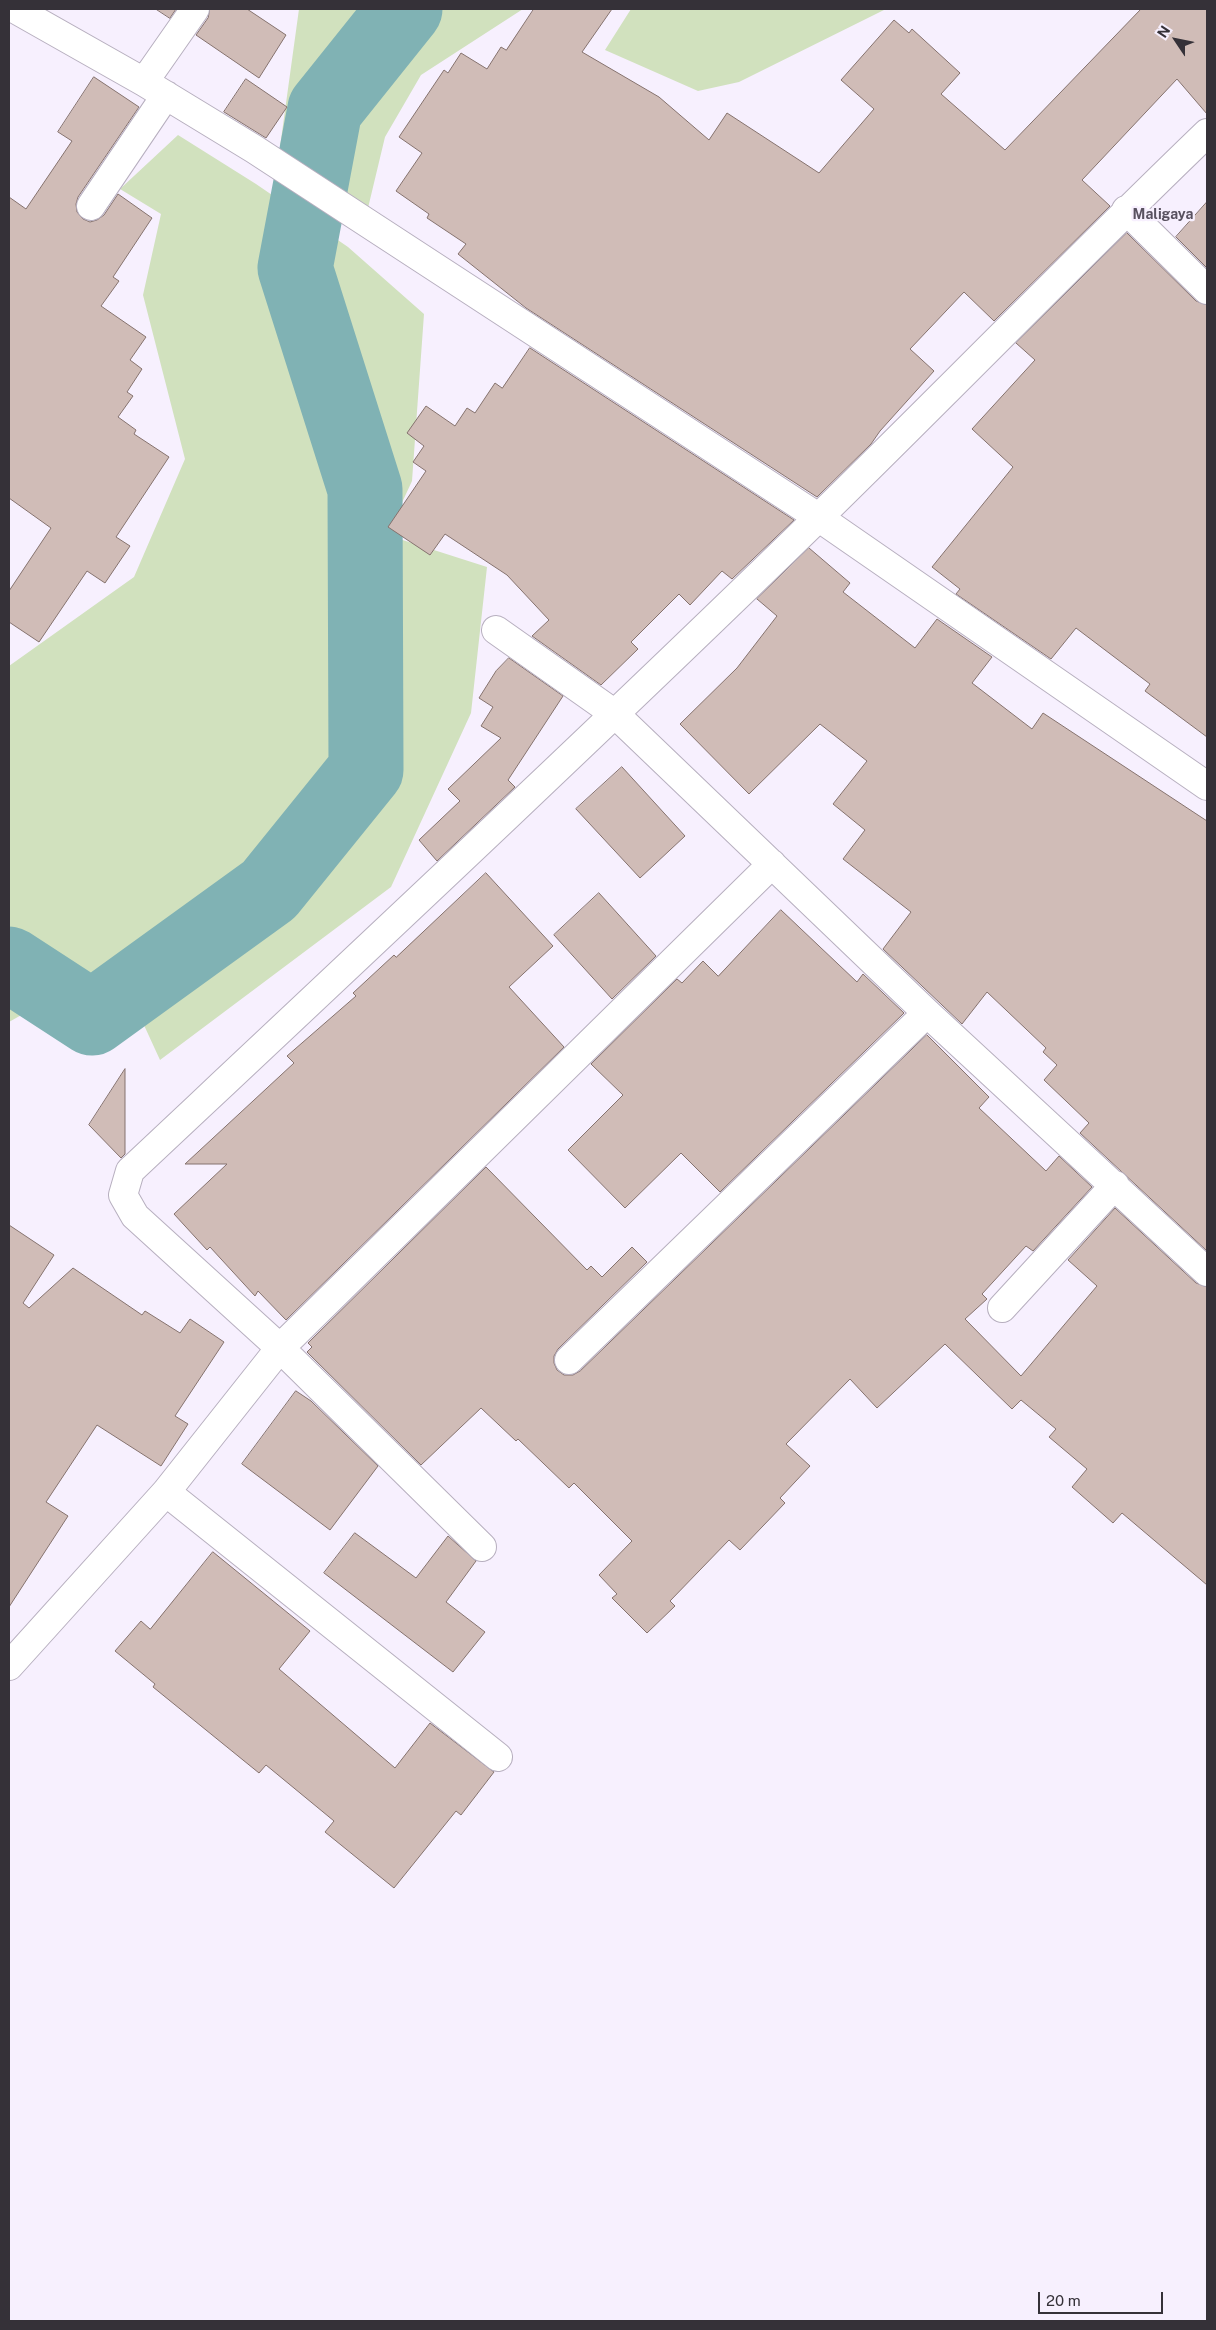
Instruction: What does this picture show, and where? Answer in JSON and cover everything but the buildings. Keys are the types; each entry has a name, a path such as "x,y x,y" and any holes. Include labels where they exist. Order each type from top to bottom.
{"street":[{"path":"15,9 155,88 254,149 374,227 818,517 1207,786"},
{"path":"90,206 155,88 195,9"},
{"path":"482,1547 280,1348 135,1216 123,1195 130,1172 615,714 818,517 1126,210 1207,133"},
{"path":"1126,210 1207,290"},
{"path":"496,630 615,714 927,1013 1207,1272"},
{"path":"9,1666 166,1492 280,1348 772,864"},
{"path":"570,1360 927,1013"},
{"path":"1002,1308 1115,1185"},
{"path":"166,1492 498,1757"}],"green space":[{"path":"299,9 523,9 421,75 385,137 368,208 279,154"},
{"path":"631,9 886,9 739,82 698,91 605,50"},
{"path":"178,135 256,184 348,247 424,314 412,481 387,535 487,567 471,713 391,887 160,1060 115,962 9,1022 9,666 134,577 185,459 143,295 161,214 120,189"}],"waterway":[{"path":"9,964 92,1018 269,890 366,770 365,489 295,268 325,109 405,9"}],"district":[{"name":"Maligaya","path":"1163,215"}]}
